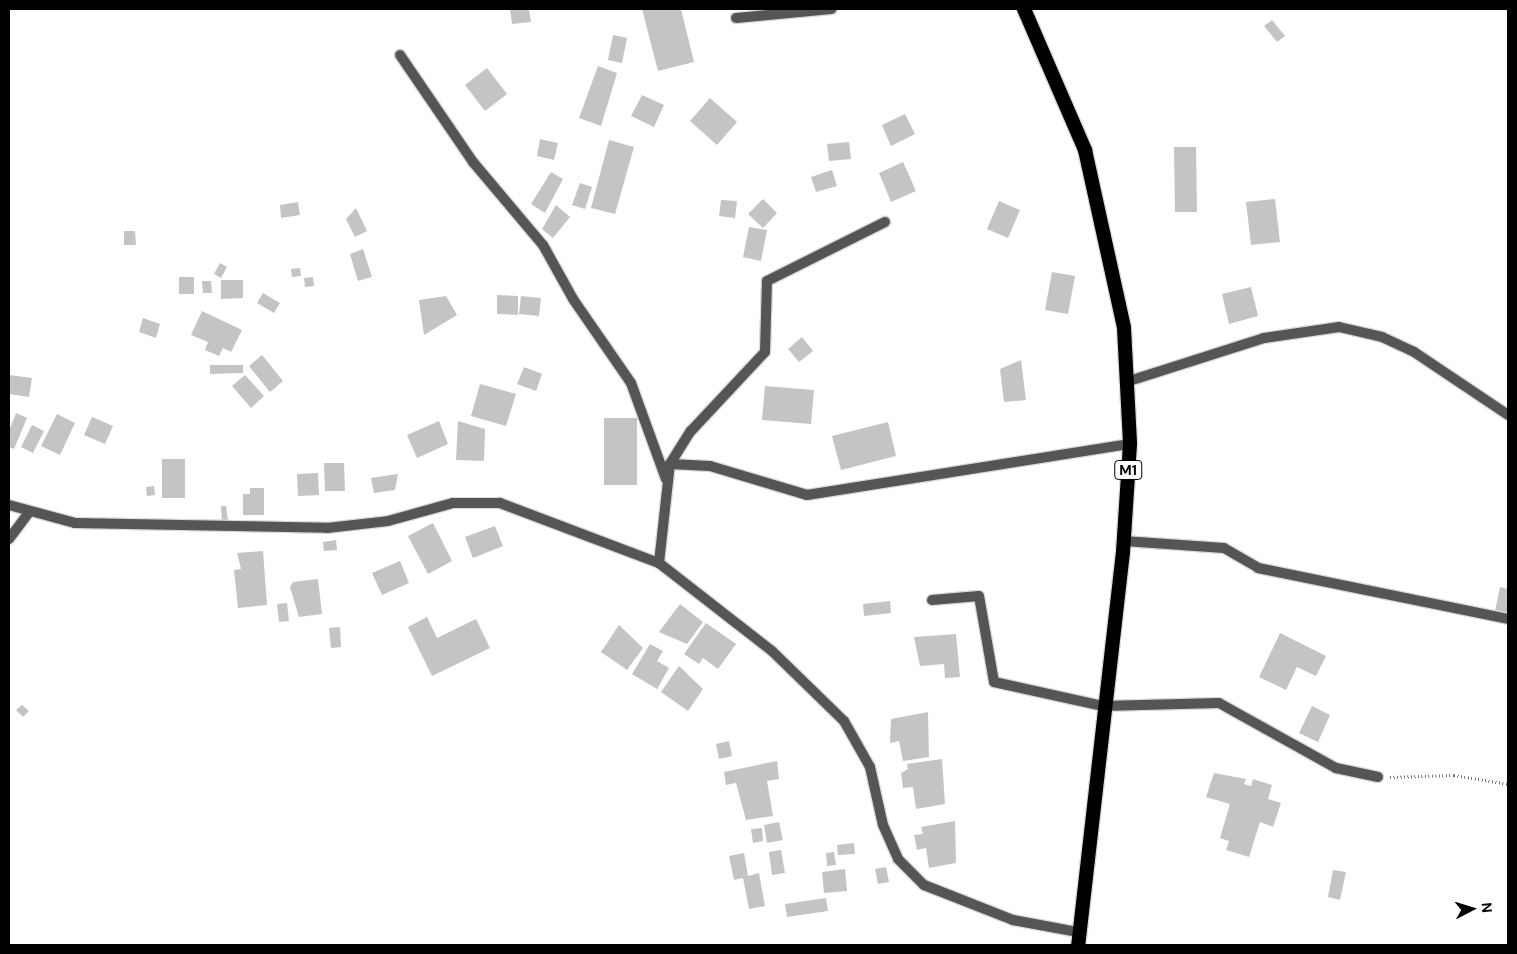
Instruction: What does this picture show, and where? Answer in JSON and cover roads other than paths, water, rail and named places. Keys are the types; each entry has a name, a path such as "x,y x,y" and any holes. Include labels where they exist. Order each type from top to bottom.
{"highway":[{"name":"M1","path":"1024,9 1085,150 1124,328 1130,444 1124,541 1103,706 1077,939"}],"street":[{"path":"736,18 832,9"},
{"path":"400,55 473,162 543,245 573,299 622,369 666,479"},
{"path":"659,563 666,479 670,464 691,431 765,352 765,287 772,275 885,222"},
{"path":"1126,382 1264,338 1339,327 1382,337 1414,352 1508,415"},
{"path":"670,464 710,466 807,495 1130,444"},
{"path":"9,505 54,521 105,525 327,528 388,521 453,503 500,503 659,563 772,651 844,721 870,767 883,825 898,859 924,885 1012,920 1077,939"},
{"path":"9,539 29,512"},
{"path":"1124,541 1224,548 1258,568 1508,619"},
{"path":"932,600 979,596 994,682 1103,706 1219,703 1336,768 1378,777"}]}
